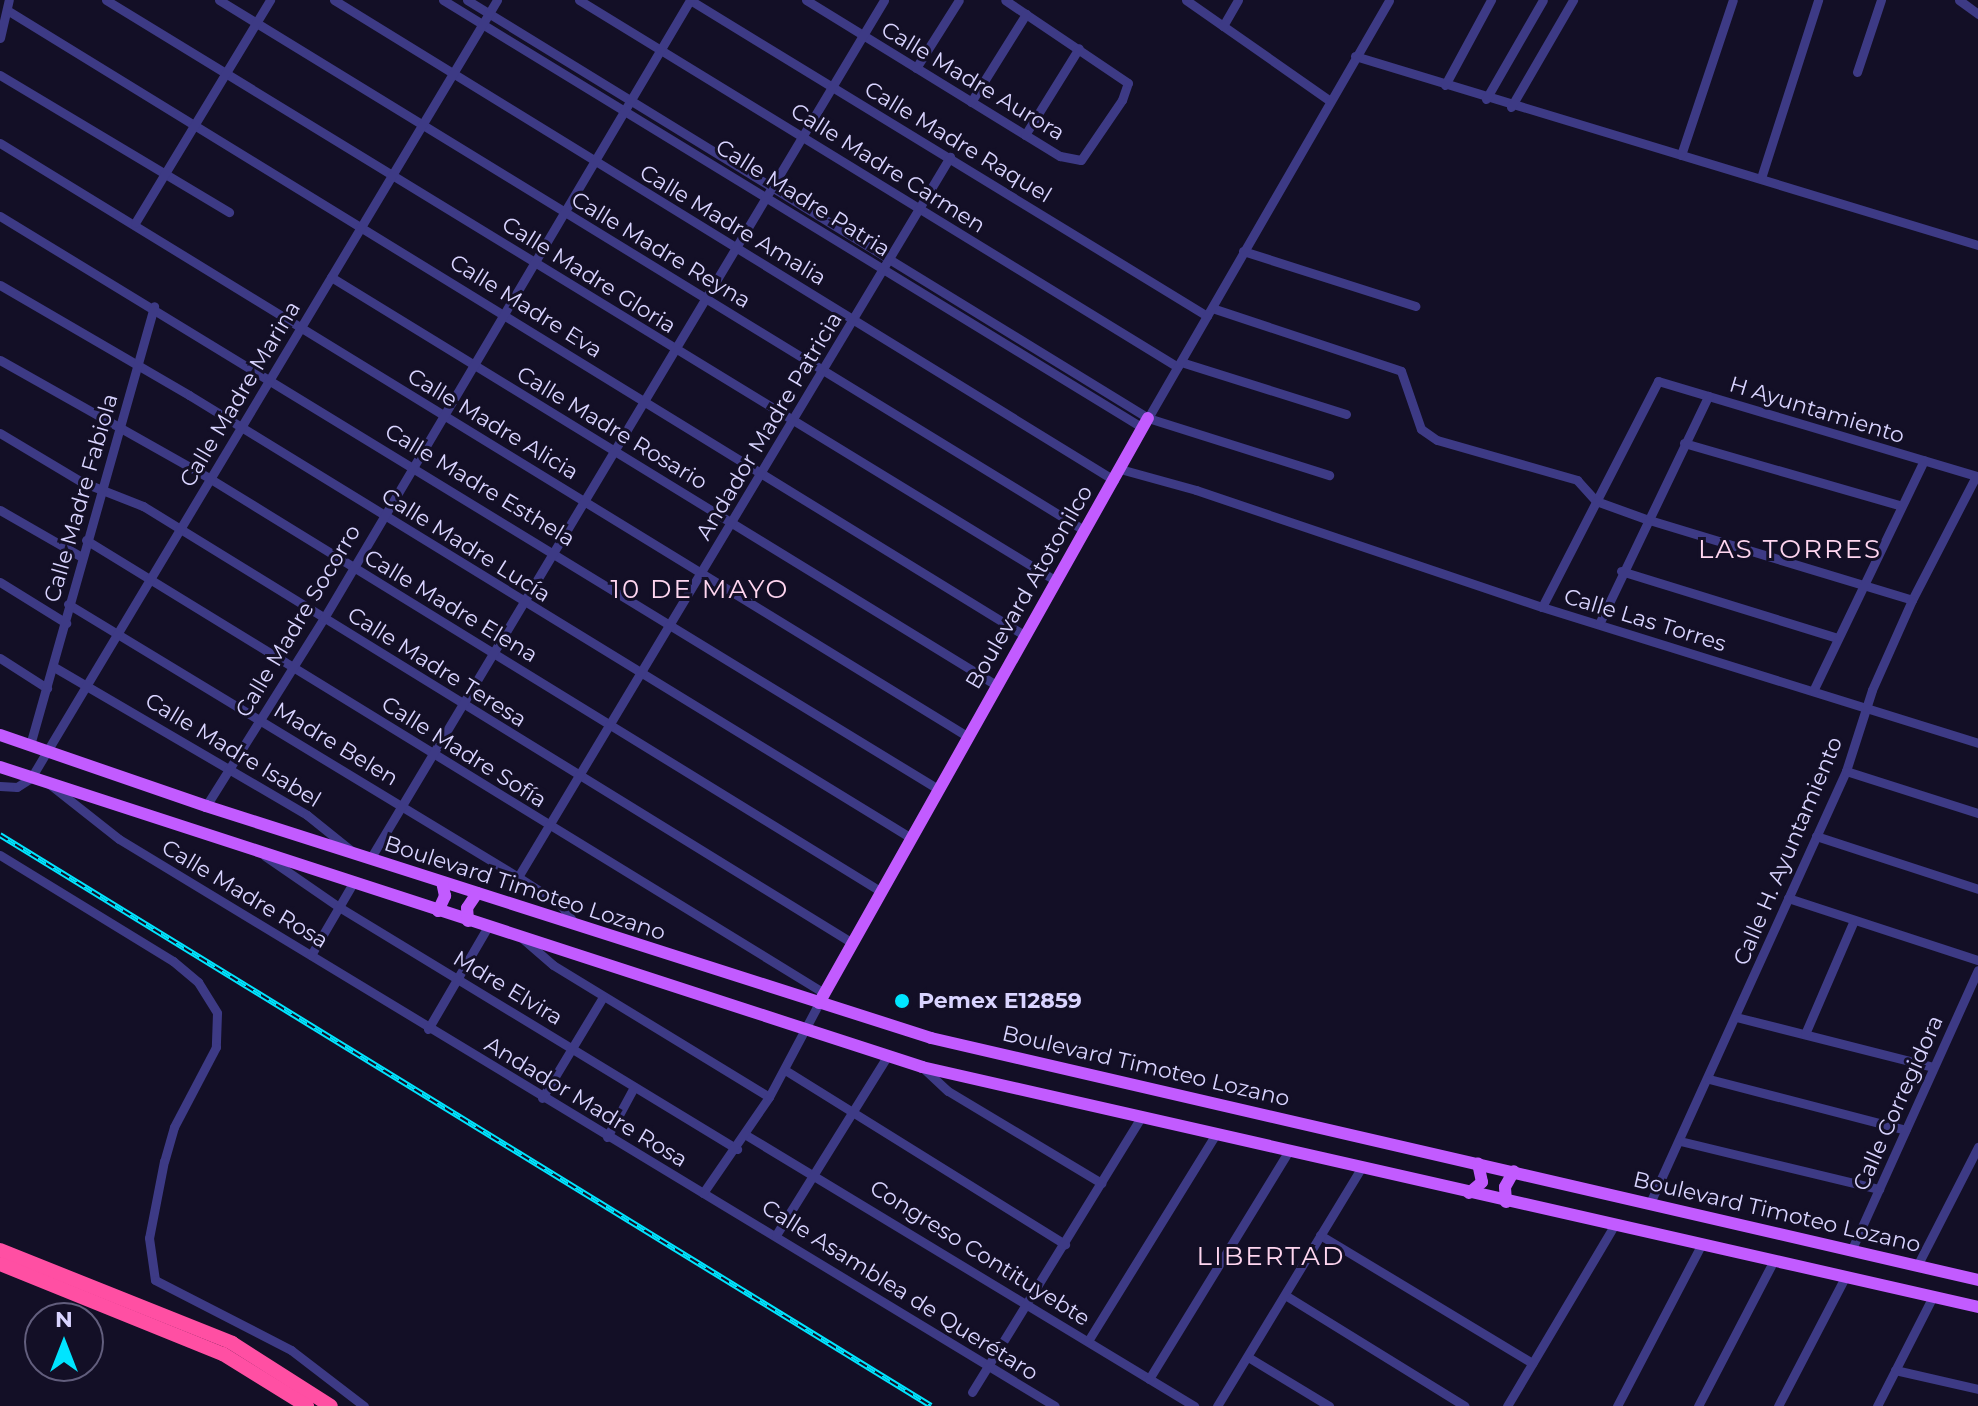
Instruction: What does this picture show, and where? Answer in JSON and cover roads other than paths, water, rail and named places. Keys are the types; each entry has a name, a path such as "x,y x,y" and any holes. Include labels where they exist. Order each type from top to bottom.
{"highway":[{"path":"0,1250 232,1343 331,1406"},
{"path":"0,1264 223,1354 307,1406"}],"main road":[{"name":"Boulevard Atotonilco","path":"821,998 1053,579 1146,423"},
{"name":"Boulevard Timoteo Lozano","path":"0,735 206,806 576,925 821,998 931,1038 1978,1280"},
{"path":"0,767 487,928 922,1067 1978,1307"},
{"path":"438,911 445,896 442,882"},
{"path":"468,921 467,908 477,893"},
{"path":"1469,1193 1482,1182 1478,1163"},
{"path":"1506,1202 1505,1187 1514,1171"}],"street":[{"name":"Calle Madre Gloria","path":"106,0 1053,579"},
{"name":"Calle Madre Reyna","path":"219,0 1084,530"},
{"path":"135,223 270,0"},
{"name":"Calle Madre Amalia","path":"334,0 855,320 1117,475 1302,526"},
{"name":"Calle Madre Patria","path":"443,0 882,269 1146,423"},
{"name":"Calle Madre Patria","path":"467,0 888,259 1146,423"},
{"name":"Calle Madre Marina","path":"31,778 497,0"},
{"name":"Calle Madre Carmen","path":"579,0 919,210 1179,365 1346,414"},
{"name":"Calle Madre Socorro","path":"206,806 324,618 382,515 690,0"},
{"name":"Calle Madre Raquel","path":"690,0 1209,312 1387,365 1404,376 1425,434 1577,480 1596,501"},
{"name":"Calle Madre Aurora","path":"806,0 1025,135 1077,162 1122,100 1126,79 1005,0"},
{"path":"370,859 884,0"},
{"path":"916,68 959,0"},
{"path":"1186,0 1330,101"},
{"path":"1223,26 1238,0"},
{"name":"Boulevard Atotonilco","path":"1146,423 1389,0"},
{"path":"1445,85 1491,0"},
{"path":"1486,99 1543,0"},
{"path":"1511,107 1573,0"},
{"path":"1681,155 1733,0"},
{"path":"1761,178 1818,0"},
{"path":"1857,72 1881,0"},
{"path":"1959,0 1978,14"},
{"path":"0,38 8,5"},
{"name":"Calle Madre Eva","path":"8,5 1024,635"},
{"path":"971,102 1026,14"},
{"path":"1025,135 1079,48"},
{"path":"1355,56 1511,107 1761,178 1978,245"},
{"path":"0,75 229,212"},
{"name":"Calle Madre Alicia","path":"0,143 967,736"},
{"name":"Andador Madre Patricia","path":"518,877 733,524 791,421 855,320 950,157"},
{"name":"Calle Madre Esthela","path":"0,216 272,377 938,789"},
{"path":"1243,251 1415,306"},
{"name":"Calle Madre Rosario","path":"331,277 996,685"},
{"name":"Calle Madre Lucía","path":"0,285 240,427 911,838"},
{"name":"Calle Madre Fabiola","path":"30,745 66,623 80,556 102,492 154,306"},
{"name":"Calle Madre Elena","path":"0,360 209,478 880,891"},
{"name":"H Ayuntamiento","path":"1596,501 1654,385 1661,381 1972,474"},
{"path":"1599,624 1621,571 1708,396"},
{"path":"1146,423 1329,475"},
{"name":"Calle Madre Teresa","path":"0,433 102,492 133,501 180,529 851,942"},
{"path":"1684,443 1899,505"},
{"path":"1813,691 1899,505 1924,460"},
{"name":"Calle H. Ayuntamiento","path":"1650,1203 1709,1079 1846,771 1866,708 1912,600 1976,482 1972,474"},
{"path":"1542,607 1596,501 1912,600"},
{"path":"0,510 80,556"},
{"name":"Calle Las Torres","path":"1302,526 1542,607 1978,743"},
{"name":"Calle Madre Sofía","path":"86,540 821,998"},
{"path":"1621,571 1838,638"},
{"path":"0,582 66,623"},
{"name":"Madre Belen","path":"68,604 401,803 560,904 576,925"},
{"path":"0,658 47,688"},
{"name":"Calle Madre Isabel","path":"54,667 324,827 355,854"},
{"path":"1846,771 1978,813"},
{"path":"0,786 17,787 31,778"},
{"name":"Calle Madre Rosa","path":"48,783 119,839 428,1029"},
{"path":"1816,836 1978,889"},
{"name":"Mdre Elvira","path":"262,854 339,907 737,1149"},
{"path":"0,855 185,971 212,1003 220,1033 174,1127 149,1238 150,1271 164,1289 291,1350 364,1406"},
{"path":"311,955 353,883"},
{"path":"1788,898 1978,960"},
{"path":"1805,1034 1854,920"},
{"path":"428,1029 487,928"},
{"path":"522,938 536,953 603,997 769,1097"},
{"name":"Calle Corregidora","path":"1851,1251 1978,970"},
{"path":"542,1098 603,997"},
{"name":"Boulevard Atotonilco","path":"703,1193 737,1149 769,1097 809,1030 821,998"},
{"path":"1736,1017 1933,1067"},
{"name":"Andador Madre Rosa","path":"428,1029 703,1193 727,1203"},
{"path":"776,1235 887,1057"},
{"path":"922,1067 948,1091 1101,1183"},
{"path":"785,1070 1065,1244"},
{"path":"1709,1079 1906,1130"},
{"path":"607,1137 634,1087"},
{"path":"972,1392 1141,1117"},
{"name":"Congreso Contituyebte","path":"746,1135 815,1172 1194,1406"},
{"path":"1088,1341 1215,1135"},
{"path":"1680,1141 1879,1189"},
{"path":"1917,1266 1978,1147"},
{"path":"1149,1379 1288,1152"},
{"path":"1217,1406 1361,1168"},
{"name":"Calle Asamblea de Querétaro","path":"727,1203 1055,1406"},
{"path":"1507,1406 1614,1226"},
{"path":"1320,1235 1532,1363"},
{"path":"1617,1406 1701,1245"},
{"path":"1698,1406 1773,1262"},
{"path":"1778,1406 1844,1279"},
{"path":"1285,1295 1465,1406"},
{"path":"1877,1406 1932,1298"},
{"path":"1248,1357 1329,1406"},
{"path":"1895,1370 1978,1389"}],"railway":[{"path":"0,835 931,1406"}],"place":[{"name":"Pemex E12859","path":"902,1001"}],"district":[{"name":"LAS TORRES","path":"1790,550"},
{"name":"10 DE MAYO","path":"700,590"},
{"name":"LIBERTAD","path":"1271,1257"}]}
